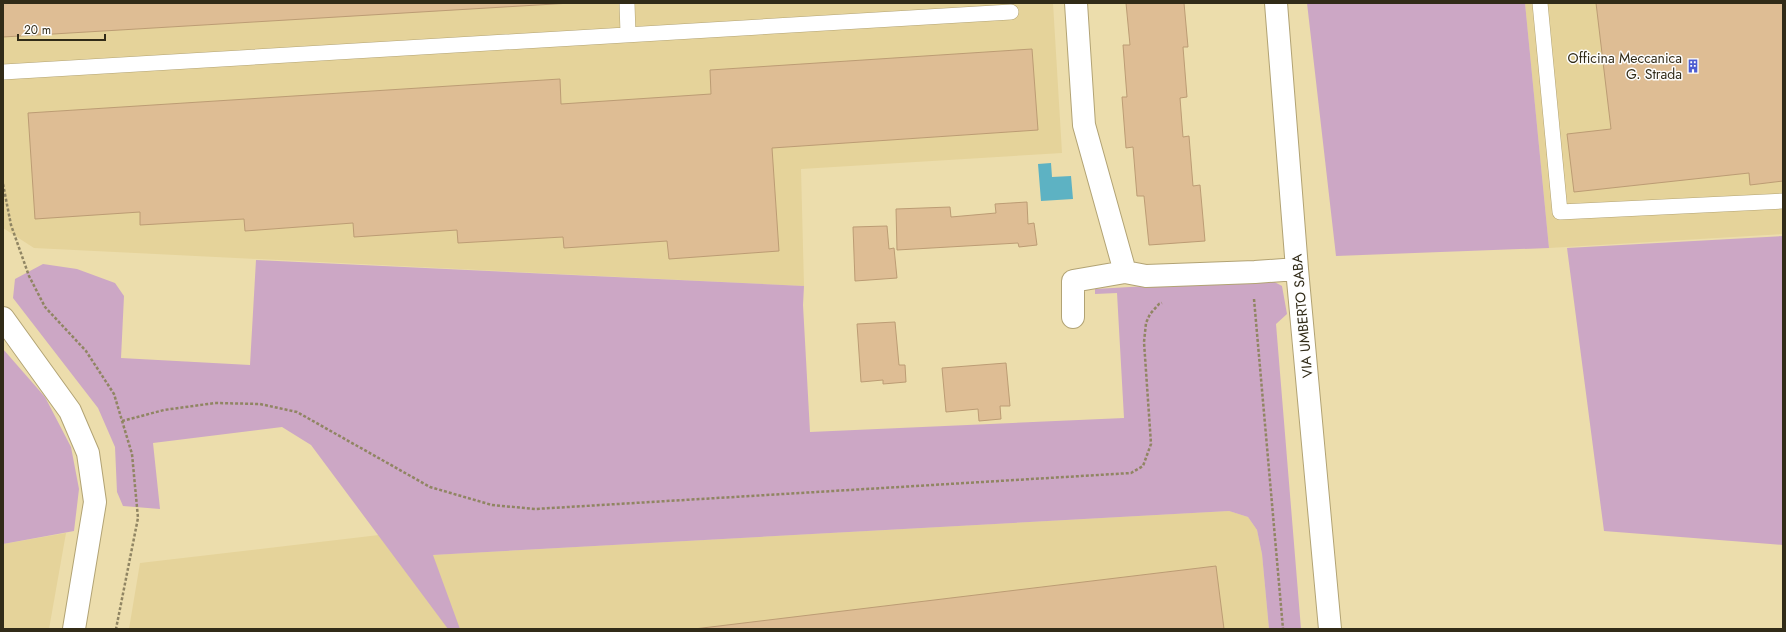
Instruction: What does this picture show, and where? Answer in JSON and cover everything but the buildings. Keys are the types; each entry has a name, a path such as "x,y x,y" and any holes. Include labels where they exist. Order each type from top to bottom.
{"street":[{"path":"1076,3 1084,125 1125,272"},
{"name":"VIA UMBERTO SABA","path":"1276,3 1297,269 1330,629"},
{"path":"1073,317 1072,281 1125,272 1146,276 1297,269"},
{"path":"3,318 70,411 88,453 95,502 74,629"}],"lane":[{"path":"627,3 628,34"},
{"path":"1540,3 1560,212 1783,201"},
{"path":"3,72 1011,12"}],"path":[{"path":"1246,298 1254,297 1283,629"},
{"path":"122,421 164,410 216,403 260,404 297,412 430,487 492,505 535,509 1131,473 1144,466 1152,444 1144,342 1146,323 1150,314 1159,304 1167,303"}],"shaded area":[{"path":"3,3 1053,3 1062,153 801,169 804,286 34,248 3,228"},
{"path":"1307,3 1525,3 1549,248 1336,256"},
{"path":"1525,3 1783,3 1783,234 1549,248"},
{"path":"1783,236 1783,545 1604,531 1567,248"},
{"path":"256,260 804,286 803,305 810,432 1124,418 1117,293 1095,294 1095,289 1269,279 1282,286 1287,314 1276,324 1301,629 1269,629 1262,554 1257,530 1248,517 1229,511 433,555 460,629 448,629 311,445 282,427 153,443 160,509 123,506 117,492 115,447 98,408 13,298 15,279 43,264 77,269 115,283 124,296 121,358 250,365"},
{"path":"3,349 45,397 71,447 79,489 74,531 3,544"},
{"path":"1229,511 1248,517 1257,530 1262,554 1269,629 129,629 140,563 379,535 433,555"},
{"path":"66,533 49,629 3,629 3,544"}],"water":[{"path":"1051,163 1052,177 1071,176 1073,199 1041,201 1038,164"}],"place":[{"name":"Officina Meccanica G. Strada","path":"1693,66"}]}
